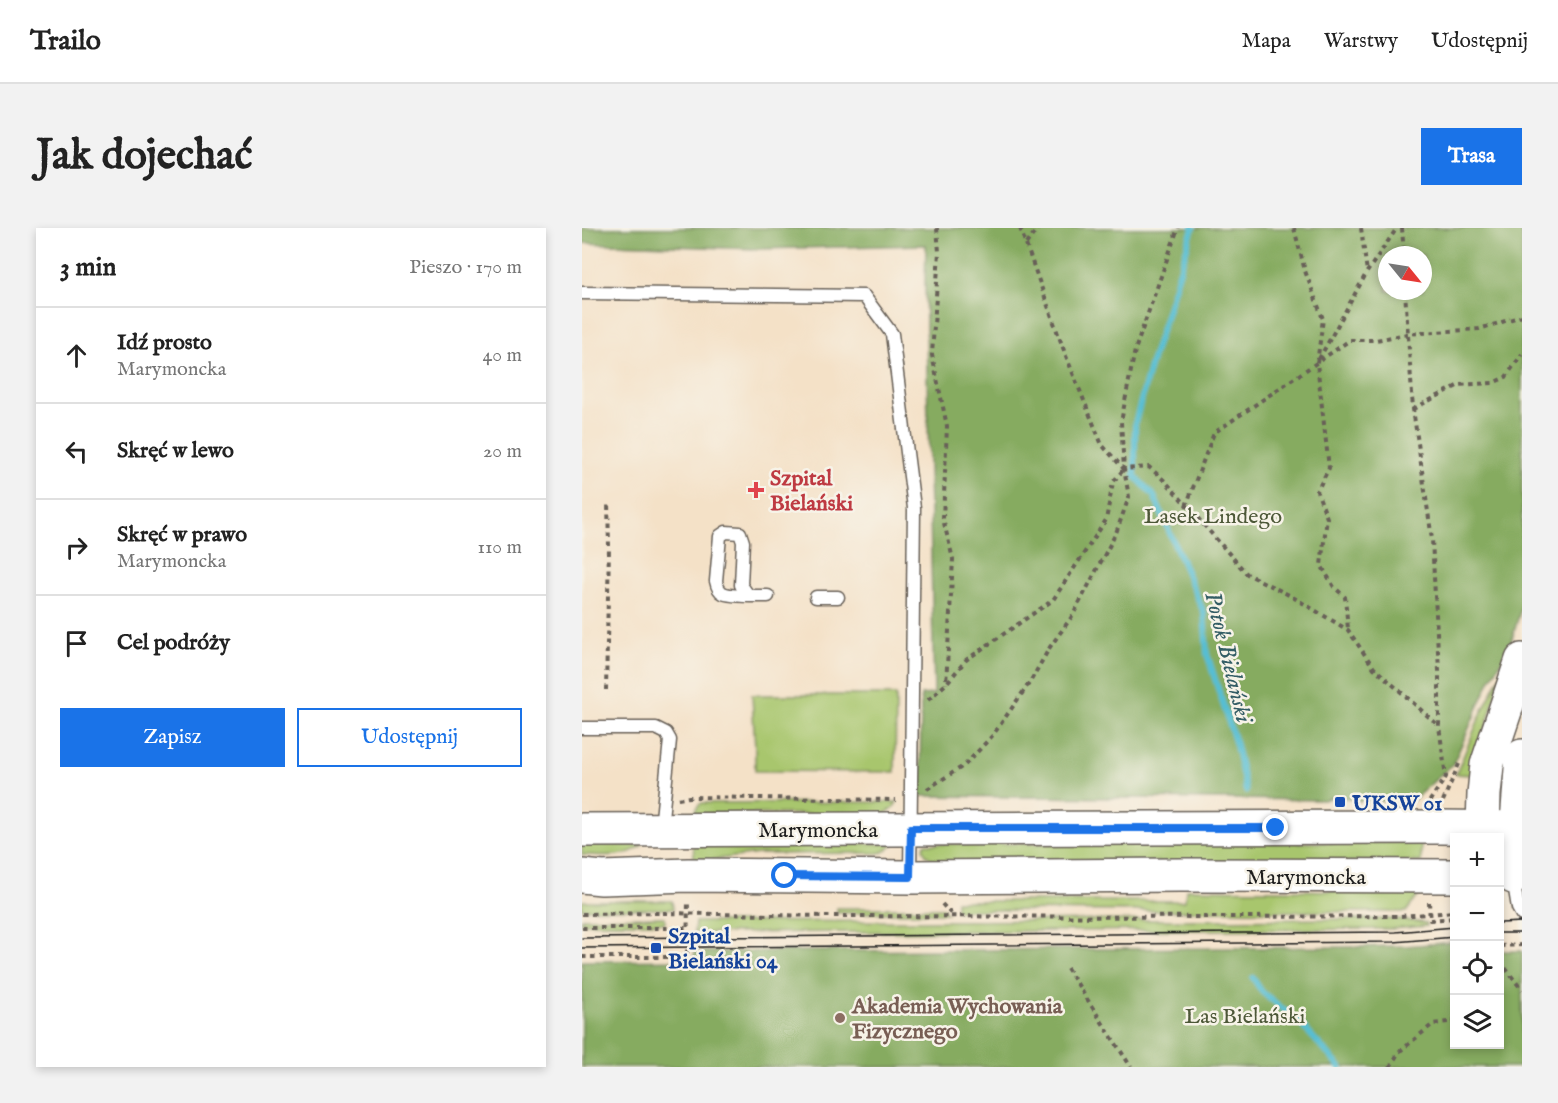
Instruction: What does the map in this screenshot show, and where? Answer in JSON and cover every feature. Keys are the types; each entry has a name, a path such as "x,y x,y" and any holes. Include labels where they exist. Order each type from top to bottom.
{"main road":[{"path":"1506,851 1487,765 1522,660"},
{"path":"1506,851 1522,756"},
{"name":"Marymoncka","path":"582,830 660,830 911,814 1506,851"},
{"path":"592,877 642,857 654,843 660,830"},
{"name":"Marymoncka","path":"592,877 688,875 1450,876"}],"lane":[{"path":"582,293 864,296 892,334 914,508 910,877"},
{"path":"748,595 741,585 743,542 740,533 726,532 720,537 716,581 718,588 724,594 768,596"},
{"path":"816,597 838,597"},
{"path":"582,728 656,728 666,734 670,740 660,830"},
{"path":"1506,851 1518,908 1522,915"}],"path":[{"path":"937,228 939,252 932,355 947,426 943,519 953,559 946,684"},
{"path":"1020,228 1066,356 1102,445 1125,469"},
{"path":"1026,245 1038,228"},
{"path":"911,814 965,765 993,735 1073,615 1116,533 1129,497 1121,422 1135,350 1178,228"},
{"path":"1294,228 1305,271 1323,319 1317,363 1329,468 1317,491 1327,518 1322,565 1334,587 1345,597 1348,630"},
{"path":"1360,228 1367,272"},
{"path":"1317,363 1367,272 1397,228"},
{"path":"1402,228 1403,246"},
{"path":"1405,300 1413,409 1432,539 1439,671 1438,726 1446,777 1428,804"},
{"path":"1186,506 1214,433 1350,340 1376,340 1407,333 1479,329 1522,316"},
{"path":"1413,409 1459,385 1493,383 1506,377 1522,354"},
{"path":"912,715 946,684 966,660 1053,600 1106,520 1113,482 1125,469 1149,467 1247,574 1291,596 1348,630 1374,668 1438,726"},
{"path":"606,690 608,502"},
{"path":"1442,804 1452,780"},
{"path":"941,903 954,916"},
{"path":"582,914 1388,916 1450,912"},
{"path":"582,928 687,928"},
{"path":"1504,946 1522,945"},
{"path":"582,957 687,957"},
{"path":"1504,965 1522,990"},
{"path":"1067,968 1131,1067"},
{"path":"1390,1067 1399,1052 1433,1024 1450,1022"}],"green space":[{"name":"Lasek Lindego","path":"582,228 1522,228 1522,605 1510,646 1490,681 1453,764 1412,801 1355,801 1335,797 1325,800 920,796 921,695 934,694 926,245 757,249 582,243"},
{"path":"1502,672 1472,775 1456,774 1480,716"},
{"path":"752,695 896,695 895,772 755,771"},
{"path":"897,802 891,810 883,814 694,813 702,803"},
{"path":"582,840 642,845 621,854 582,855"},
{"path":"693,840 894,844 879,853 759,854 710,860 694,859"},
{"path":"1421,842 1421,862 938,862 927,856 923,849 925,844"},
{"path":"1186,889 1421,892 1406,912 956,910 956,901 1185,901"},
{"path":"582,901 672,901 673,909 582,909"},
{"path":"837,908 943,908 947,913 837,913"},
{"path":"665,917 665,923 582,923 582,918"},
{"path":"1394,919 1426,923 1427,926 1391,929 694,933 695,922"},
{"name":"Las Bielański","path":"1450,942 1450,1049 1504,1049 1504,951 1522,951 1522,1067 582,1067 582,961 694,960 694,952 1405,946"}],"waterway":[{"name":"Potok Bielański","path":"1193,228 1135,423 1135,476 1154,496 1204,613 1207,654 1236,745 1246,791"},
{"name":"Potok Bielański","path":"1253,978 1262,992 1298,1021 1340,1067"}],"tram line":[{"path":"1504,923 1522,922"},
{"path":"582,938 1395,932 1450,927"},
{"path":"1504,933 1522,933"},
{"path":"582,948 1394,942 1450,937"}],"place":[{"name":"Szpital Bielański","path":"756,490"},
{"name":"UKSW 01","path":"1340,802"},
{"name":"Szpital Bielański 04","path":"656,948"},
{"name":"Akademia Wychowania Fizycznego","path":"840,1018"}],"route":[{"path":"785,876 910,877 911,828 1276,828"}]}
